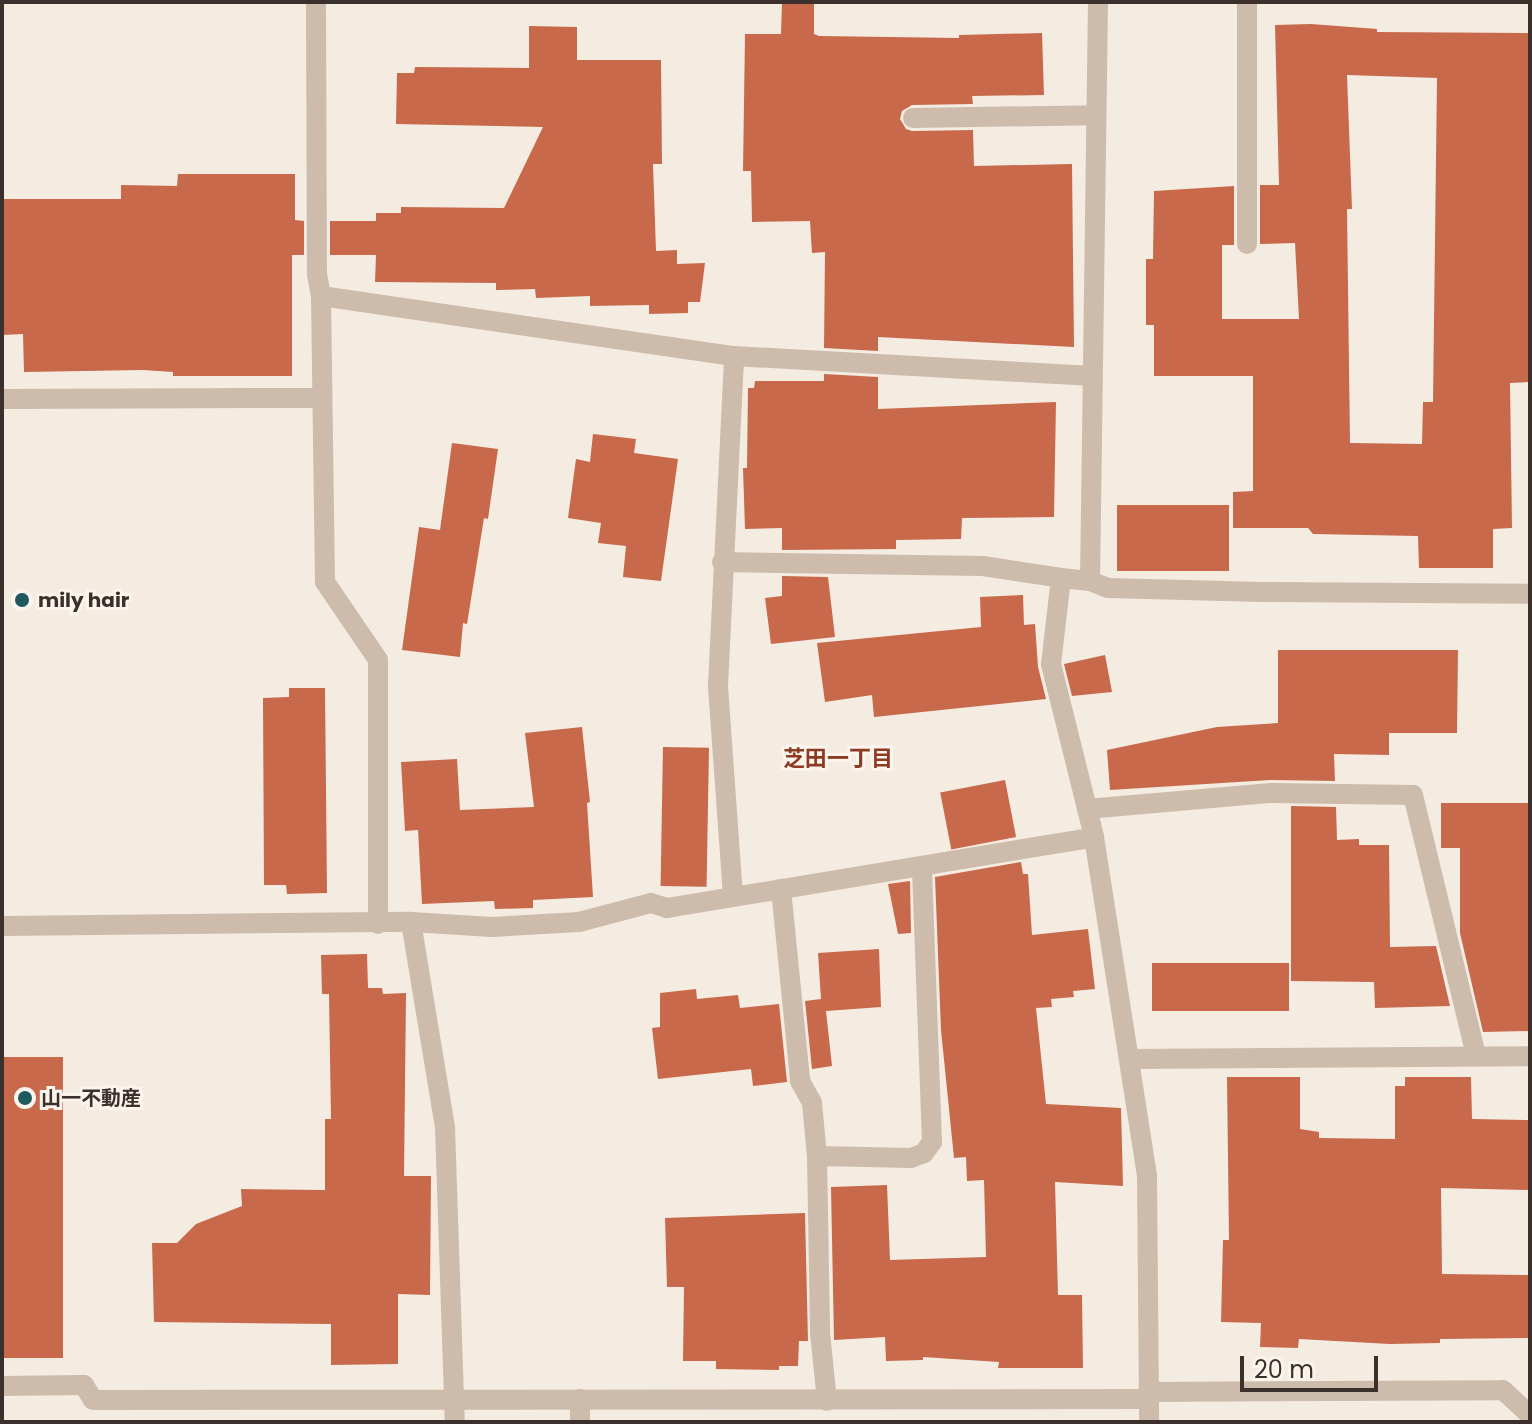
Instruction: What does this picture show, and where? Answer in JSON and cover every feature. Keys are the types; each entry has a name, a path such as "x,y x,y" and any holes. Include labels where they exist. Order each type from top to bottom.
{"street":[{"path":"316,2 317,274 321,296 320,398 325,582 378,660 378,924"},
{"path":"1090,581 1098,2"},
{"path":"1247,2 1247,244"},
{"path":"913,118 1095,115"},
{"path":"321,296 734,356 1092,376"},
{"path":"733,896 718,686 722,562 730,493 734,356"},
{"path":"2,399 320,398"},
{"path":"722,562 983,566 1090,581 1108,588 1530,594"},
{"path":"1061,578 1051,664 1094,837 1147,1176 1149,1422"},
{"path":"1087,809 1271,793 1413,795 1476,1056"},
{"path":"2,926 411,922 492,927 579,922 651,903 667,908 1094,837"},
{"path":"817,1156 911,1158 924,1153 932,1142 922,866"},
{"path":"781,889 800,1081 812,1103 817,1156 820,1333 827,1401"},
{"path":"411,922 445,1127 451,1399 455,1422"},
{"path":"1131,1059 1530,1056"},
{"path":"2,1386 84,1385 93,1400 827,1401 1503,1390 1530,1415"},
{"path":"580,1399 580,1422"}],"building":[{"path":"782,2 814,2 814,34 819,36 959,38 959,35 1042,33 1044,95 972,96 973,104 912,105 902,111 900,119 906,129 912,131 973,130 974,166 1072,164 1074,347 878,337 878,351 824,348 825,252 812,253 810,221 752,222 751,171 743,171 745,34 781,34"},
{"path":"1311,24 1377,29 1377,32 1530,33 1530,382 1510,383 1512,528 1493,529 1493,568 1419,568 1418,536 1313,534 1308,528 1233,528 1233,492 1253,491 1253,376 1154,376 1154,325 1146,325 1146,259 1153,259 1154,191 1234,186 1234,245 1222,245 1222,319 1299,319 1295,243 1260,244 1260,185 1279,185 1275,25","holes":["1347,75 1437,78 1433,402 1423,402 1422,444 1350,443 1347,209 1352,209"]},
{"path":"529,26 577,27 577,60 661,60 662,164 653,164 656,251 677,250 677,264 705,263 700,302 688,302 688,313 649,314 649,305 590,306 590,296 536,298 535,289 496,290 496,283 375,282 376,255 330,255 330,221 376,221 376,213 401,213 401,207 504,208 543,127 396,124 397,73 414,73 415,67 529,68"},
{"path":"178,174 295,174 295,220 304,221 304,255 292,255 292,376 173,376 173,372 143,370 24,372 23,334 2,335 2,199 121,199 121,185 177,186"},
{"path":"824,374 878,377 878,409 1056,402 1054,517 962,518 961,539 896,540 896,549 782,550 782,528 745,529 743,468 747,468 748,388 754,388 755,381 824,381"},
{"path":"593,434 636,439 634,453 678,459 661,581 623,577 626,546 598,543 601,523 568,518 576,459 590,462"},
{"path":"452,443 498,449 467,624 463,623 460,657 402,650 419,527 440,530"},
{"path":"1117,505 1229,505 1229,571 1117,571"},
{"path":"782,576 828,577 835,637 771,644 765,598 782,596"},
{"path":"1023,595 1024,625 1035,624 1038,667 1046,699 874,717 872,695 825,702 817,643 981,627 980,597"},
{"path":"1278,650 1458,650 1457,733 1389,733 1389,755 1334,754 1335,781 1270,780 1110,790 1107,750 1217,727 1278,723"},
{"path":"1105,655 1112,692 1072,696 1064,664"},
{"path":"289,688 325,688 327,893 287,894 286,885 264,885 263,698 289,697"},
{"path":"582,727 590,802 587,803 593,897 533,900 533,908 495,909 494,901 422,904 418,830 405,831 401,762 457,759 460,810 534,807 525,733"},
{"path":"663,747 709,748 707,887 661,886"},
{"path":"1005,780 1016,837 951,850 940,793"},
{"path":"1441,803 1530,803 1530,1031 1483,1032 1460,933 1460,848 1441,848"},
{"path":"1291,806 1336,807 1337,840 1359,839 1359,845 1389,845 1390,947 1436,946 1450,1006 1375,1008 1374,982 1291,981"},
{"path":"1021,862 1023,874 1028,874 1032,935 1088,929 1095,989 1073,991 1074,997 1051,999 1052,1007 1036,1008 1046,1104 1121,1108 1123,1186 1055,1182 1058,1295 1082,1295 1083,1368 998,1368 999,1362 923,1357 923,1360 886,1361 885,1337 834,1340 831,1187 887,1185 890,1260 986,1257 984,1180 967,1181 966,1157 954,1158 941,1030 935,877"},
{"path":"910,881 911,933 898,934 888,884"},
{"path":"879,949 881,1007 826,1011 832,1066 812,1069 805,1001 821,999 818,953"},
{"path":"367,954 368,988 382,988 383,994 406,993 404,1176 431,1176 430,1295 398,1294 398,1364 331,1365 331,1324 154,1322 152,1243 177,1243 196,1224 242,1206 241,1189 325,1190 325,1119 331,1119 329,994 322,994 321,955"},
{"path":"1152,963 1289,963 1289,1011 1152,1011"},
{"path":"696,989 697,999 738,995 740,1008 779,1004 787,1082 753,1086 751,1069 658,1079 652,1028 660,1027 660,993"},
{"path":"2,1057 63,1057 63,1358 2,1358"},
{"path":"1227,1077 1300,1077 1300,1129 1319,1132 1319,1138 1395,1139 1395,1086 1405,1086 1405,1077 1471,1077 1472,1119 1530,1120 1530,1190 1441,1188 1442,1274 1530,1275 1530,1338 1440,1339 1440,1343 1390,1344 1299,1339 1298,1348 1260,1347 1261,1323 1221,1322 1223,1240 1229,1240"},
{"path":"805,1213 808,1341 799,1341 798,1366 779,1366 779,1370 716,1369 716,1361 683,1361 684,1287 667,1287 665,1218"}],"place":[{"name":"mily hair","path":"22,600"},
{"name":"山一不動産","path":"25,1098"}],"district":[{"name":"芝田一丁目","path":"838,759"}]}
